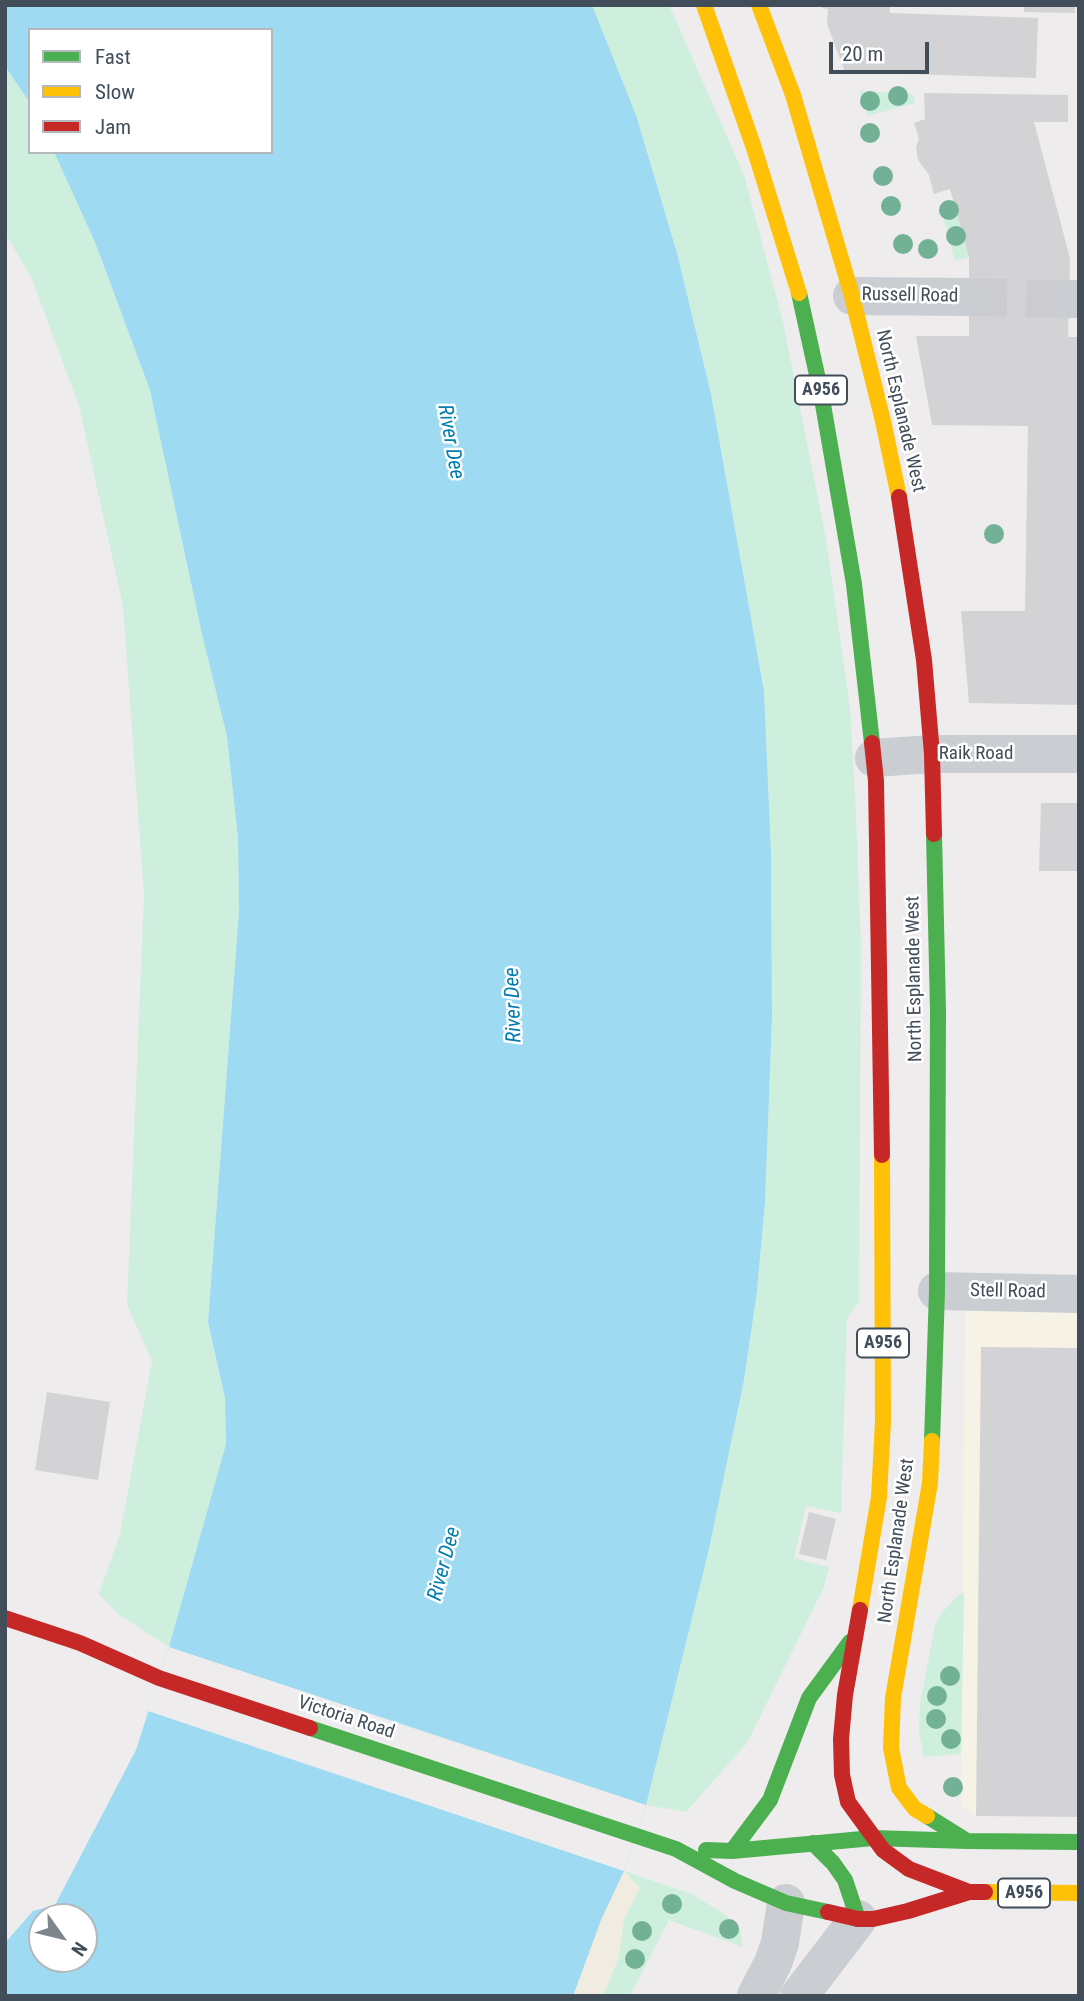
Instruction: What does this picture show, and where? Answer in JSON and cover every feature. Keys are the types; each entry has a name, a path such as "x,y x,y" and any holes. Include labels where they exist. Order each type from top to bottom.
{"main road":[{"name":"North Esplanade West","path":"704,5 754,148 799,290 821,393 852,571 876,781 883,1422 879,1497 845,1695 841,1739 842,1775 848,1802 883,1850 902,1866 969,1892"},
{"name":"North Esplanade West","path":"759,5 793,95 852,296 883,421 905,529 924,660 932,754 938,1011 937,1291 930,1483 893,1698 891,1748 899,1788 915,1808 967,1840"},
{"name":"Victoria Road","path":"5,1618 80,1643 159,1678 676,1849 735,1881 786,1903 858,1919 890,1916 969,1892"},
{"path":"732,1852 770,1800 809,1698 856,1633"},
{"path":"873,1838 1079,1842"},
{"name":"Victoria Road","path":"676,1849 732,1852 873,1838"},
{"path":"813,1843 845,1880 858,1919"},
{"name":"A956","path":"969,1892 1079,1893"}],"street":[{"name":"Russell Road","path":"852,296 969,297"},
{"name":"Raik Road","path":"874,758 932,754 1079,754"},
{"name":"Stell Road","path":"937,1291 1079,1294"},
{"path":"756,1996 780,1943 786,1903"},
{"path":"799,1996 858,1919"}],"shaded area":[{"path":"965,1298 1079,1300 1079,1817 976,1816 961,1805"}],"green space":[{"path":"592,5 669,5 744,175 783,322 826,539 850,708 856,815 861,945 859,1302 847,1318 841,1513 806,1506 794,1558 829,1567 824,1587 747,1743 686,1812 646,1805 646,1798 709,1549 744,1380 757,1291 765,1202 772,1016 771,853 764,691 711,394 677,253 636,115"},
{"path":"5,66 28,100 28,154 55,154 95,242 150,390 227,736 238,838 239,911 208,1322 225,1398 226,1444 169,1647 117,1613 99,1594 120,1534 152,1361 127,1305 144,895 123,606 79,406 32,279 5,233"},
{"path":"859,91 913,94 915,103 868,116"},
{"path":"953,201 969,257 955,261 940,205"},
{"path":"964,1592 961,1754 924,1757 919,1731 920,1703 935,1626 940,1615"},
{"path":"624,1871 692,1894 724,1914 740,1929 743,1947 669,1920 630,1996 601,1996 619,1956 623,1919 640,1888"}],"sand":[{"path":"624,1871 640,1888 624,1919 619,1956 606,1989 601,1996 555,1996 601,1920"}],"water":[{"name":"River Dee","path":"5,5 592,5 636,115 677,253 711,394 764,691 771,853 772,1017 765,1202 757,1291 744,1380 709,1549 646,1805 624,1871 601,1920 573,1996 5,1996 5,1943 28,1917 28,1973 98,1973 98,1903 56,1903 136,1750 169,1647 226,1444 225,1398 208,1322 239,911 238,838 227,736 202,634 150,390 95,242 55,154 273,154 273,28 28,28 28,100 5,66"}],"pier":[{"path":"169,1647 646,1805 624,1871 148,1711"}],"building":[{"path":"822,5 890,5 890,13 1038,18 1036,78 845,72 827,24 828,9 822,8"},
{"path":"1024,5 1075,5 1075,13 1024,12"},
{"path":"924,93 1068,95 1068,122 1034,122 1070,258 1068,337 1079,337 1079,705 969,703 961,611 1025,611 1028,426 932,425 916,336 969,336 969,257 950,189 934,194 929,175 918,160 916,147 919,139 914,123 925,119"},
{"path":"1041,803 1079,803 1079,871 1039,871"},
{"path":"981,1347 1079,1348 1079,1817 976,1816"},
{"path":"47,1392 110,1402 98,1480 35,1470"},
{"path":"809,1512 836,1519 826,1560 799,1554"}],"tunnel":[{"path":"969,297 1068,299"}],"traffic: fast":[{"path":"799,293 821,393 854,584 872,743"},
{"path":"932,1441 937,1291 938,1011 934,834"},
{"path":"732,1851 770,1800 809,1698 850,1642"},
{"path":"310,1728 676,1849 735,1881 786,1903 828,1912"},
{"path":"927,1816 967,1841 1079,1842"},
{"path":"706,1850 732,1851 873,1838 967,1841"},
{"path":"813,1843 845,1880 858,1919"}],"traffic: slow":[{"path":"704,5 754,148 799,293"},
{"path":"759,5 793,95 852,296 899,497"},
{"path":"860,1610 879,1497 883,1422 882,1155"},
{"path":"927,1816 915,1809 899,1788 891,1748 893,1698 930,1483 932,1441"},
{"path":"985,1892 1079,1893"}],"traffic: jam":[{"path":"899,497 924,660 932,754 934,834"},
{"path":"872,743 876,781 882,1155"},
{"path":"860,1610 845,1695 841,1739 842,1775 848,1802 883,1850 909,1869 969,1892 985,1892"},
{"path":"5,1618 80,1643 159,1678 310,1728"},
{"path":"828,1912 858,1919 873,1919 969,1892"}]}
